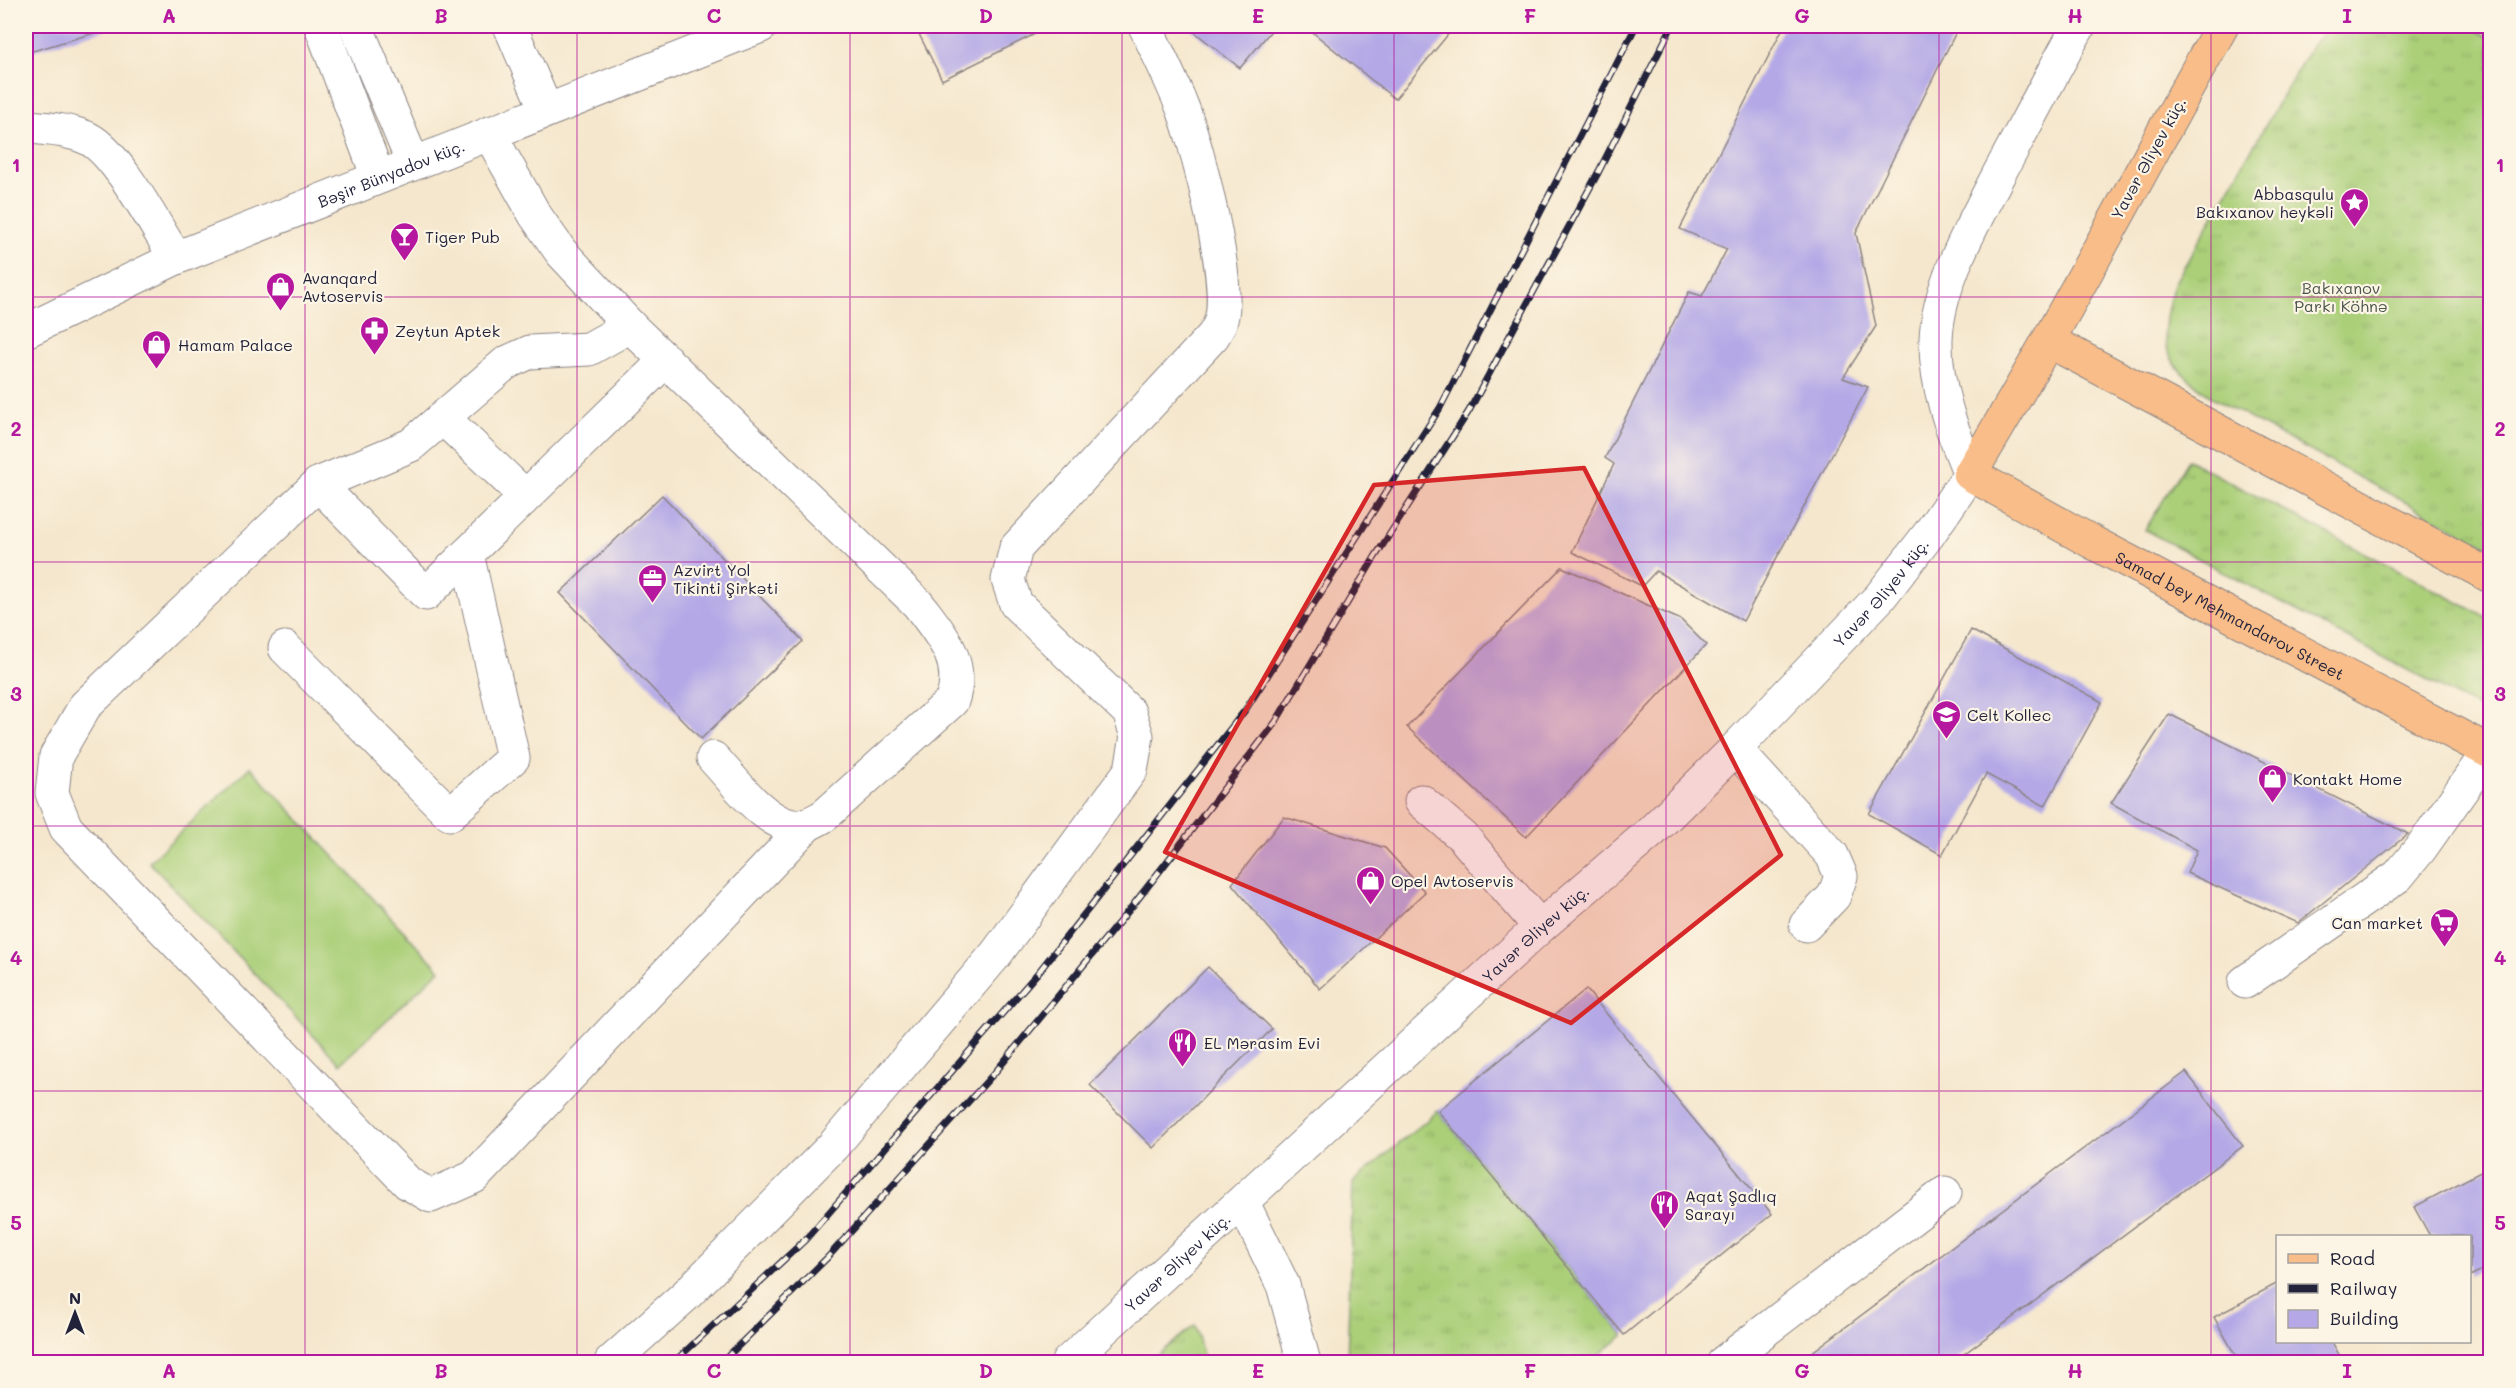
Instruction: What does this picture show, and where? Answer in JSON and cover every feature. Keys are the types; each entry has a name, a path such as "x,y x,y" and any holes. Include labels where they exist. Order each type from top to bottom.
{"main road":[{"name":"Yavər Əliyev küç.","path":"1970,474 2077,292 2099,246 2222,26"},
{"path":"2049,341 2490,576"},
{"name":"Samad bey Mehmandarov Street","path":"1970,474 2092,542 2490,752"}],"street":[{"path":"321,26 378,177"},
{"path":"356,26 413,163"},
{"path":"510,26 546,110"},
{"name":"Bəşir Bünyadov küç.","path":"26,331 176,258 761,26"},
{"path":"611,1362 686,1295 833,1146 996,954 1131,770 1137,736 1129,712 1016,604 1008,580 1016,548 1213,336 1221,320 1224,296 1221,263 1198,158 1183,110 1145,26"},
{"path":"1970,474 1949,424 1941,386 1936,338 1947,285 1967,236 2079,26"},
{"path":"26,128 59,130 90,140 110,157 176,258"},
{"path":"489,133 524,196 561,252 630,326 918,604 948,644 957,666 957,688 952,702 824,816 807,825 474,1177 431,1196 408,1183 66,828 52,793 56,756 85,706 318,484 411,446 506,363 530,352 589,349 630,326"},
{"path":"318,484 426,594 524,495 666,360"},
{"path":"443,418 524,495"},
{"name":"Yavər Əliyev küç.","path":"1068,1362 1540,927 1651,832 1735,749 1880,597 1929,534 1970,474"},
{"path":"285,648 450,814 513,758 467,554"},
{"path":"1735,749 1832,855 1841,876 1834,896 1806,925"},
{"path":"2245,982 2398,876 2490,752"},
{"path":"713,758 771,819 794,826 807,825"},
{"path":"1421,801 1470,844 1540,927"},
{"path":"1724,1362 1945,1193"},
{"path":"1243,1203 1283,1286 1304,1362"}],"highlighted area":[{"path":"1584,468 1781,855 1571,1023 1165,852 1374,485"}],"green space":[{"name":"Bakıxanov Parkı Köhnə","path":"2331,26 2469,26 2490,38 2490,548 2214,399 2184,374 2174,363 2168,351 2165,323 2174,284 2312,45"},
{"path":"2188,460 2490,619 2490,714 2145,530"},
{"path":"250,767 440,970 340,1064 149,862"},
{"path":"1438,1111 1624,1335 1590,1362 1347,1362 1353,1182"},
{"path":"1195,1325 1205,1362 1148,1362"}],"building":[{"path":"26,26 118,26 26,53"},
{"path":"915,26 1051,26 942,80"},
{"path":"1187,26 1275,26 1240,68"},
{"path":"1305,26 1455,26 1395,99"},
{"path":"1784,26 1959,26 1856,233 1876,326 1843,378 1868,387 1743,621 1656,571 1642,586 1572,552 1614,464 1605,458 1689,292 1702,296 1727,249 1680,229"},
{"path":"662,495 803,641 701,739 560,593"},
{"path":"1562,567 1681,620 1706,645 1526,837 1407,727"},
{"path":"1971,630 2102,702 2045,806 1986,774 1942,855 1869,814"},
{"path":"2169,714 2408,834 2298,923 2187,873 2197,850 2111,803"},
{"path":"1284,817 1385,848 1425,892 1320,989 1232,884"},
{"path":"1208,967 1272,1029 1153,1148 1090,1085"},
{"path":"1586,989 1772,1214 1624,1335 1438,1111"},
{"path":"2186,1072 2243,1146 1953,1362 1799,1362"},
{"path":"2490,1167 2490,1266 2471,1276 2471,1235 2429,1235 2414,1207"},
{"path":"2276,1284 2276,1343 2333,1343 2343,1362 2239,1362 2214,1317"}],"railway":[{"path":"674,1362 805,1240 1041,969 1246,709 1440,408 1636,26"},
{"path":"722,1362 828,1257 997,1070 1134,904 1275,723 1375,557 1469,411 1599,171 1672,26"}],"place":[{"name":"Abbasqulu Bakıxanov heykəli","path":"2355,228"},
{"name":"Tiger Pub","path":"404,262"},
{"name":"Avanqard Avtoservis","path":"281,312"},
{"name":"Zeytun Aptek","path":"374,356"},
{"name":"Hamam Palace","path":"157,370"},
{"name":"Azvirt Yol Tikinti Şirkəti","path":"652,604"},
{"name":"Celt Kollec","path":"1946,740"},
{"name":"Kontakt Home","path":"2272,804"},
{"name":"Opel Avtoservis","path":"1370,906"},
{"name":"Can market","path":"2444,948"},
{"name":"EL Mərasim Evi","path":"1183,1068"},
{"name":"Aqat Şadlıq Sarayı","path":"1664,1230"}]}
